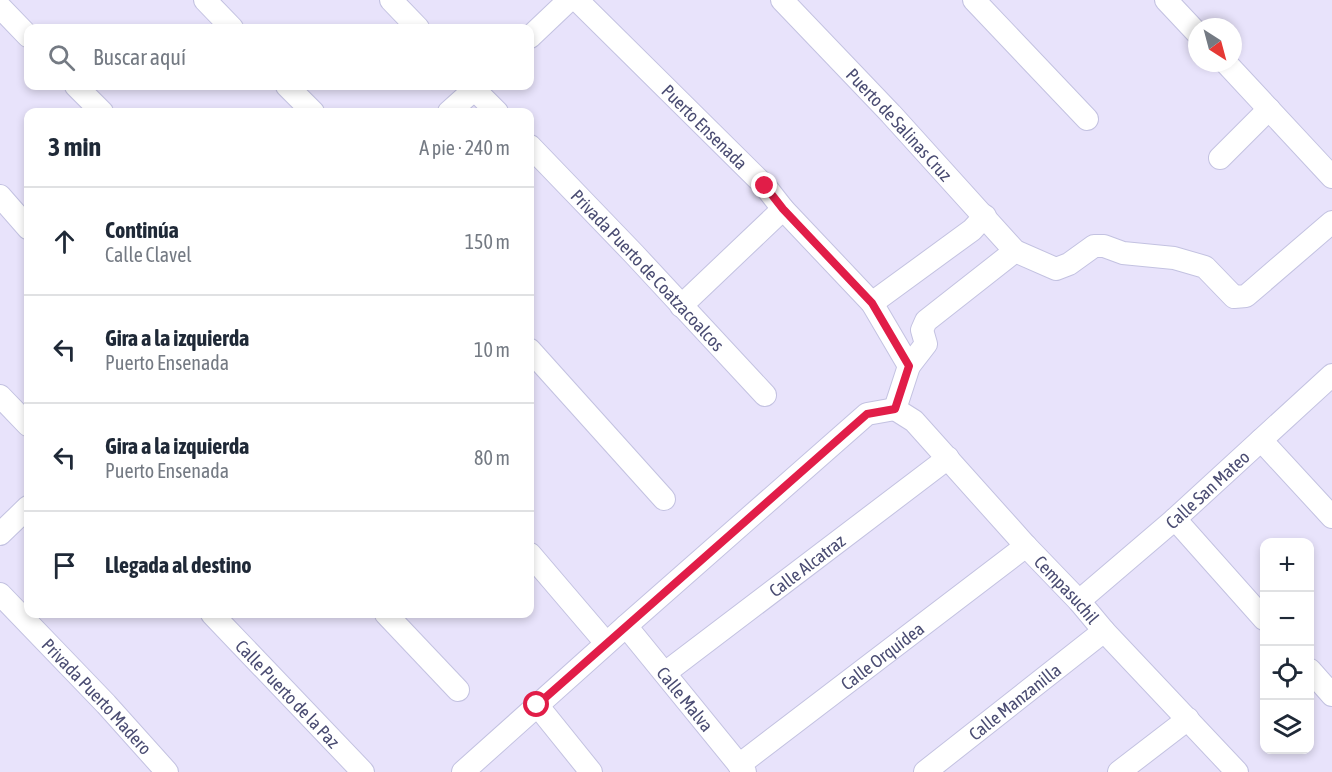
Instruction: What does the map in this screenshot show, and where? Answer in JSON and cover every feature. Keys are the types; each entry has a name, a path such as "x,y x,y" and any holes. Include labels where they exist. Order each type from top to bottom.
{"street":[{"path":"205,0 228,24"},
{"path":"391,0 414,24"},
{"path":"534,34 569,0"},
{"name":"Puerto Ensenada","path":"577,0 765,186 783,209 872,303 909,366"},
{"name":"Puerto de Salinas Cruz","path":"782,0 891,114 1015,250"},
{"path":"974,0 1087,119"},
{"path":"1166,0 1188,23"},
{"path":"0,7 24,32"},
{"path":"1234,72 1332,177"},
{"path":"80,90 98,108"},
{"path":"291,90 309,108"},
{"path":"453,108 471,90"},
{"path":"477,90 493,108"},
{"path":"1220,158 1269,109"},
{"name":"Privada Puerto de Coatzacoalcos","path":"534,150 765,395"},
{"path":"0,196 24,223"},
{"path":"681,306 783,209"},
{"path":"872,303 972,230 985,216"},
{"path":"463,772 867,414 895,409 909,366 926,344 922,330 926,321 1015,250 1056,269 1069,264 1094,246 1104,246 1123,253 1173,258 1205,267 1234,297 1246,296 1332,222"},
{"path":"534,354 664,499"},
{"name":"Calle San Mateo","path":"1079,602 1330,380"},
{"path":"0,396 24,420"},
{"name":"Cempasuchil","path":"895,409 914,421 1026,546 1237,772"},
{"path":"1261,440 1332,517"},
{"name":"Calle Alcatraz","path":"665,673 948,458"},
{"path":"0,534 24,511"},
{"path":"1175,519 1260,615"},
{"name":"Calle Orquídea","path":"742,769 1026,546"},
{"path":"534,559 606,643"},
{"name":"Privada Puerto Madero","path":"0,594 168,772"},
{"name":"Calle Puerto de la Paz","path":"216,618 363,772"},
{"path":"390,618 458,690"},
{"name":"Calle Malva","path":"626,626 742,769"},
{"name":"Calle Manzanilla","path":"925,772 1104,630"},
{"path":"1314,675 1332,695"},
{"path":"537,705 591,772"},
{"path":"1119,772 1188,719"}],"route":[{"path":"537,705 867,414 895,409 909,366 872,303 783,209 765,186"}]}
